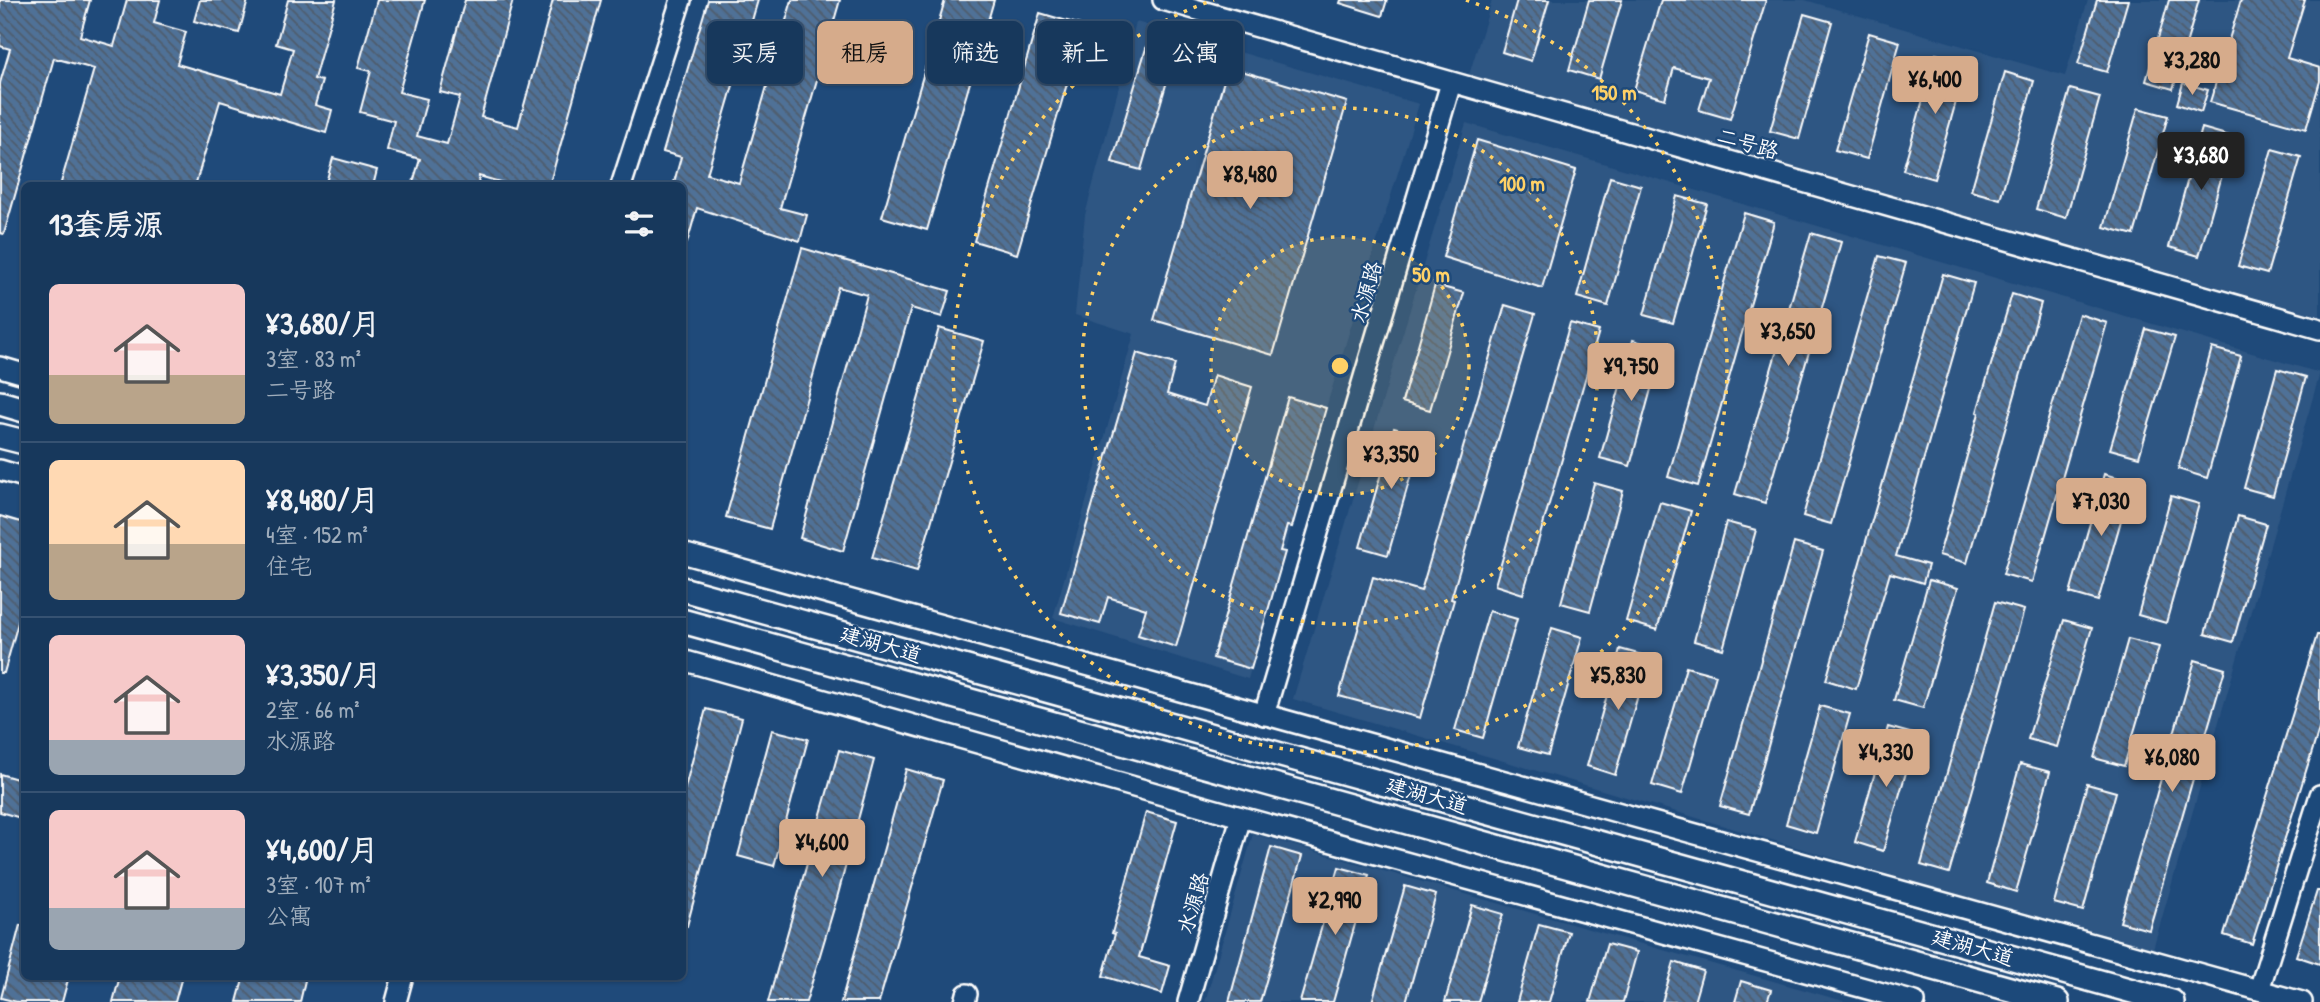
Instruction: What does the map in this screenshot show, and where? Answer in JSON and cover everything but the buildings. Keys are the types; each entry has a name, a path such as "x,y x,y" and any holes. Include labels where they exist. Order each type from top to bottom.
{"main road":[{"path":"0,403 21,409"},
{"path":"0,436 21,441"},
{"name":"建湖大道","path":"686,590 2172,1002"},
{"name":"建湖大道","path":"686,622 2057,1002"}],"street":[{"path":"622,182 681,0"},
{"name":"二号路","path":"1163,0 2320,329"},
{"name":"水源路","path":"1264,716 1451,83"},
{"path":"0,367 21,373"},
{"path":"0,470 21,476"},
{"path":"686,555 2302,1002"},
{"path":"686,661 1915,1002"},
{"path":"2259,990 2320,795"},
{"name":"水源路","path":"1188,1002 1241,817"},
{"path":"396,1002 402,980"}],"shaded area":[{"path":"1492,0 1805,0 2065,76 2088,0 2320,0 2320,316 1469,75"},
{"path":"1136,22 1147,25 1147,84 1243,84 1243,53 1419,104 1326,408 1248,679 1053,618 1134,334 1075,315 1085,215 1120,84 1133,84 1133,33"},
{"path":"1466,123 2320,373 2152,952 1293,699"},
{"path":"1253,834 1847,1002 1205,1002"}]}
